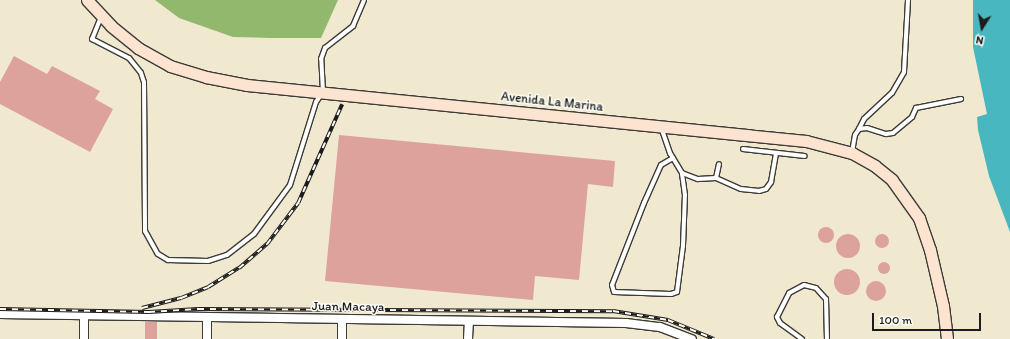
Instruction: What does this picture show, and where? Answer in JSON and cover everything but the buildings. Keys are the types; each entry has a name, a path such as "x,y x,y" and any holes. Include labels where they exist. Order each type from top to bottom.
{"main road":[{"name":"Avenida La Marina","path":"87,0 102,17 138,48 182,70 232,82 806,141 852,153 875,166 892,180 915,209 927,238 943,306 954,339"},
{"name":"Avenida La Marina","path":"943,306 947,339"}],"street":[{"name":"Juan Macaya","path":"0,314 469,322 626,323 660,327 692,339"},
{"path":"84,316 84,339"},
{"path":"207,317 207,339"},
{"path":"342,319 342,339"},
{"path":"468,339 469,322"}],"lane":[{"path":"102,17 92,39 129,58 141,73 144,82 144,231 158,254 168,260 208,261 227,255 254,234 290,185 316,102 323,92 321,59 325,48 353,26 364,0"},
{"path":"852,153 855,135 864,119 892,93 904,72 908,0"},
{"path":"859,129 867,128 886,134 893,133 912,117 916,108 961,99"},
{"path":"661,127 672,158 682,173 685,195 683,246 677,292 664,294 614,292 612,285 644,203 661,165 672,158"},
{"path":"743,149 776,154 805,156"},
{"path":"682,173 698,179 716,178 741,189 759,191 766,189 771,182 776,154"},
{"path":"716,178 719,164"},
{"path":"802,339 780,323 777,317 789,293 804,285 816,288 826,299 827,339"}],"green space":[{"path":"155,0 338,0 321,38 271,38 233,37 179,18"}],"water":[{"path":"973,0 1010,0 1010,232 989,176 978,130 977,117 987,114 973,47"}],"railway":[{"path":"142,308 181,298 208,287 239,268 267,244 298,203 342,104"},
{"path":"0,309 149,312 198,309 613,311 668,320 714,339"}]}
